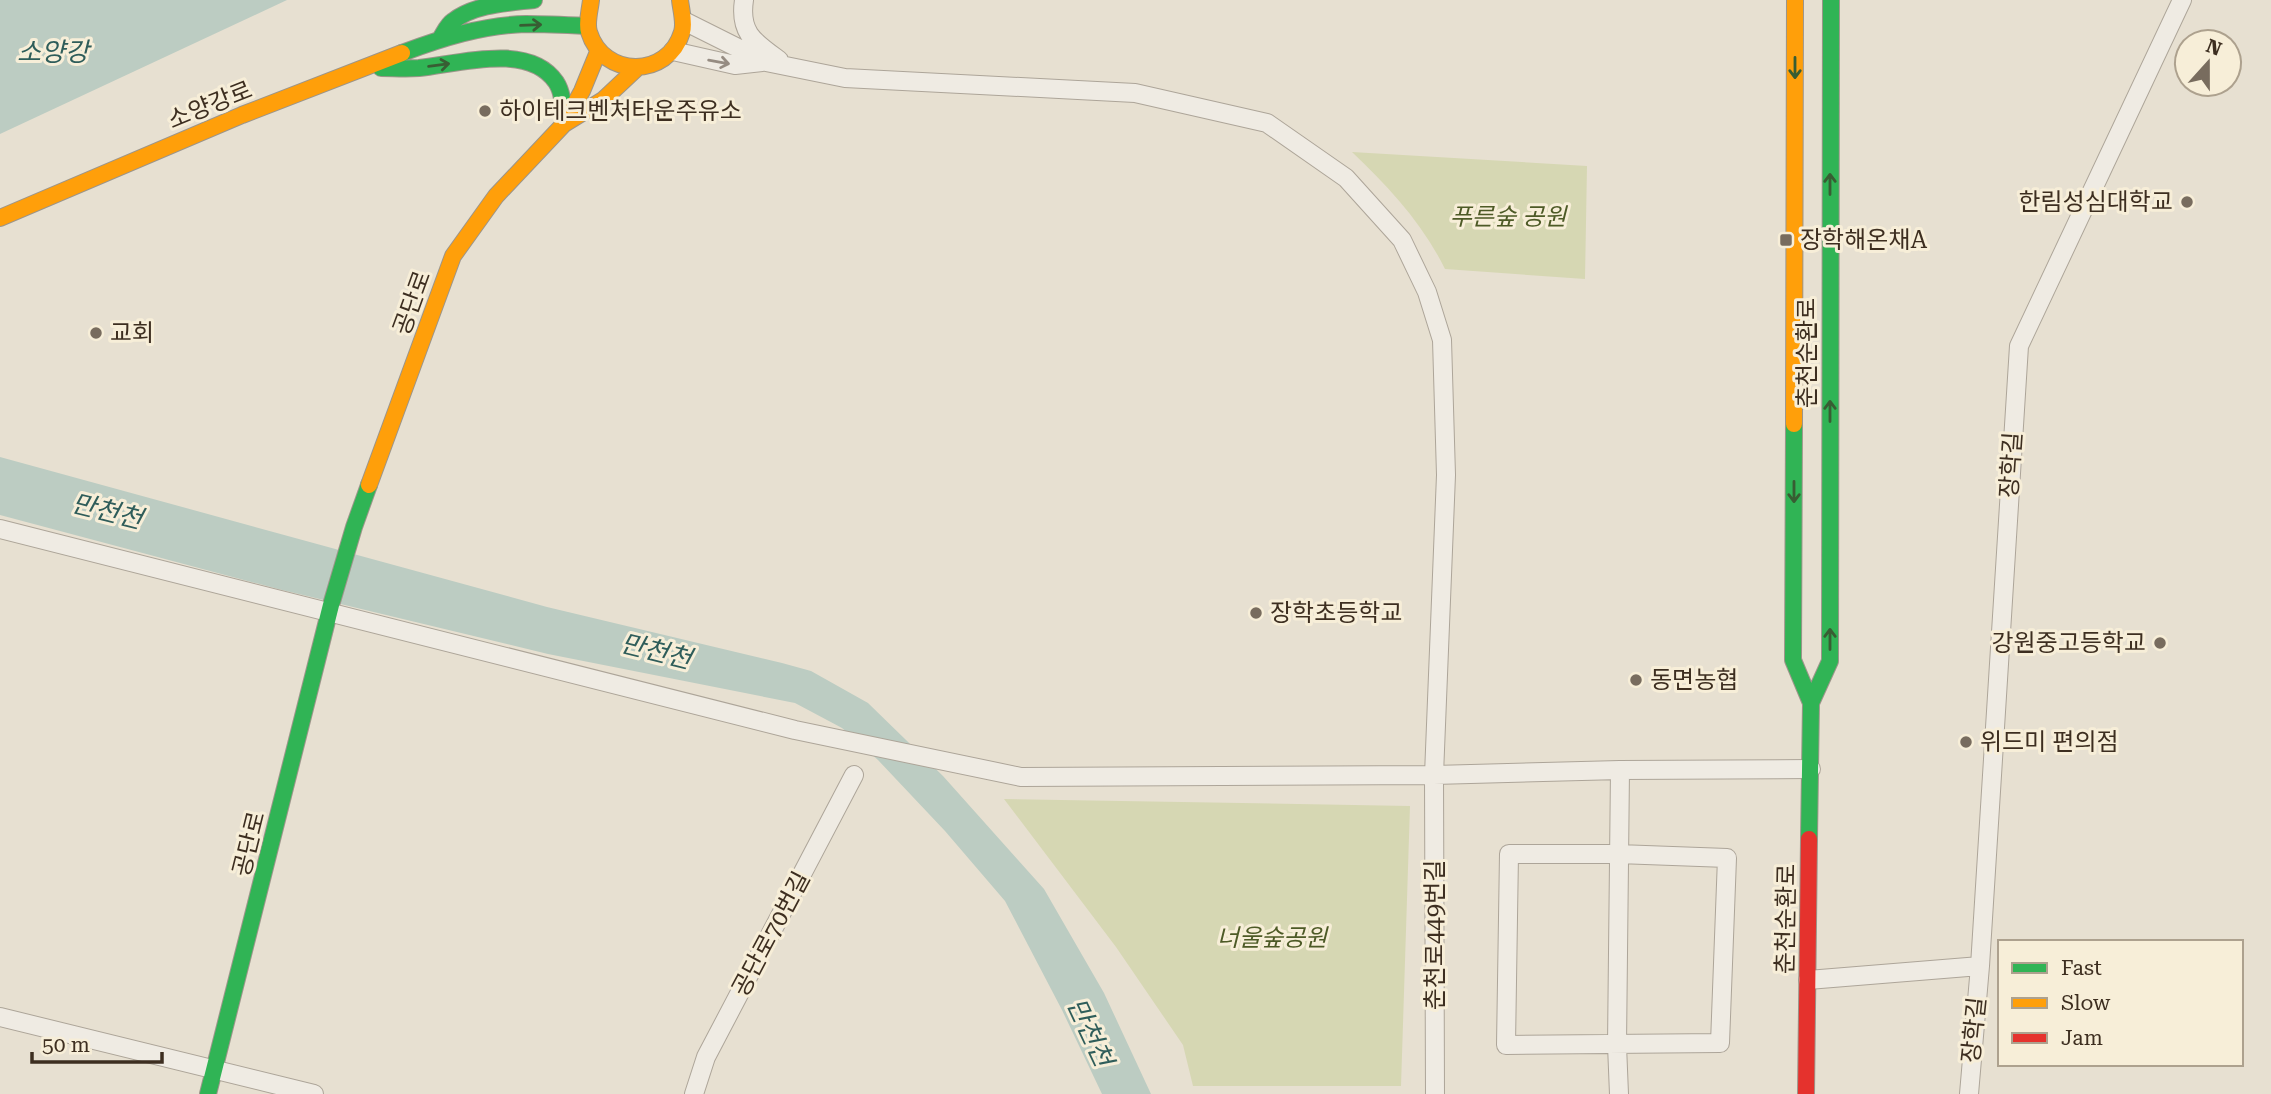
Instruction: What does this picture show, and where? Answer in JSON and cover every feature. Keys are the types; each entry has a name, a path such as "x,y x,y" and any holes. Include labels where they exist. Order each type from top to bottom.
{"street":[{"name":"소양강로","path":"440,39 452,21 470,13 499,4 534,0"},
{"path":"591,0 587,10 587,26 592,43 598,52 616,65 636,69 657,64 673,51 683,32 680,0"},
{"path":"744,0 743,20 750,36 787,66"},
{"name":"춘천순환로","path":"1796,0 1793,660 1811,703 1806,1094"},
{"name":"춘천순환로","path":"1811,703 1829,661 1831,0"},
{"name":"장학길","path":"1969,1094 1980,966 2019,346 2182,0"},
{"path":"684,21 765,62"},
{"name":"소양강로","path":"0,218 242,115 371,68 440,39 484,29 524,24 587,26"},
{"path":"673,51 735,65 765,62"},
{"name":"공단로","path":"208,1094 330,608 354,527 453,256 496,196 564,124 582,91 598,52"},
{"path":"371,68 415,68 483,59 523,60 538,64 557,83 564,124"},
{"name":"춘천로449번길","path":"765,62 845,78 1135,93 1266,123 1346,178 1402,240 1427,292 1442,340 1446,475 1434,775 1435,1094"},
{"name":"공단로","path":"564,124 586,114 636,69"},
{"path":"0,529 330,608 795,730 1021,777 1434,775 1811,769"},
{"path":"1619,1094 1617,1045 1620,770"},
{"name":"공단로70번길","path":"694,1094 706,1057 854,775"},
{"path":"1509,854 1618,854 1727,859 1720,1043 1506,1045 1509,854"},
{"name":"장학길","path":"1808,980 1980,966"},
{"path":"0,1017 314,1094"}],"green space":[{"name":"푸른숲 공원","path":"1352,152 1587,166 1585,279 1445,269 1404,206"},
{"name":"너울숲공원","path":"1004,799 1410,806 1401,1086 1193,1086 1183,1045 1116,947"}],"water":[{"name":"소양강","path":"0,0 287,0 0,134"},
{"name":"만천천","path":"0,457 547,607 811,671 868,703 943,776 1044,889 1104,993 1151,1094 1102,1094 1005,901 945,831 878,760 842,728 795,703 548,654 278,589 0,515"}],"traffic: fast":[{"path":"440,39 451,23 471,11 492,5 534,0"},
{"path":"1811,703 1830,661 1831,0"},
{"path":"402,53 447,37 494,27 526,24 587,26"},
{"path":"381,68 419,68 492,58 529,62 544,70 559,87 564,124"},
{"path":"1794,424 1793,660 1811,703 1809,839"},
{"path":"208,1094 331,605 369,485"}],"traffic: slow":[{"path":"591,0 588,28 596,47 607,58 621,65 636,67 650,65 664,58 675,47 683,28 680,0"},
{"path":"1794,424 1795,0"},
{"path":"369,485 453,256 496,196 564,124 582,91 598,52"},
{"path":"0,218 242,115 402,53"},
{"path":"564,124 603,100 636,69"}],"traffic: jam":[{"path":"1806,1094 1809,839"}],"place":[{"name":"하이테크벤처타운주유소","path":"485,111"},
{"name":"한림성심대학교","path":"2187,202"},
{"name":"장학해온채A","path":"1786,240"},
{"name":"교회","path":"96,333"},
{"name":"장학초등학교","path":"1256,613"},
{"name":"강원중고등학교","path":"2160,643"},
{"name":"동면농협","path":"1636,680"},
{"name":"위드미 편의점","path":"1966,742"}]}
